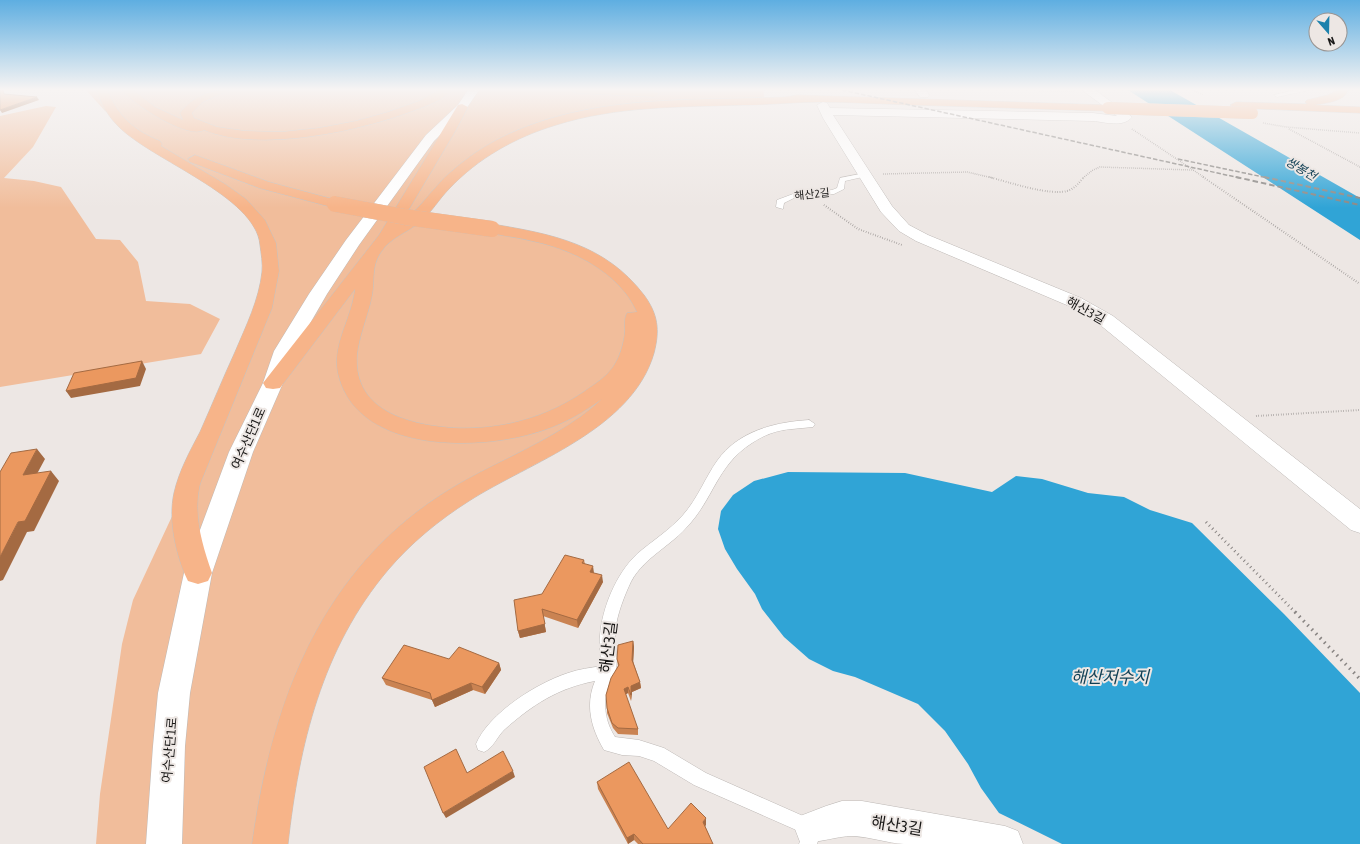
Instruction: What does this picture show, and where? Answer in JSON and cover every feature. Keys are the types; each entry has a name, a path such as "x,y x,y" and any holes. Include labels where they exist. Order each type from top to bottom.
{"highway":[{"path":"129,129 156,149 224,189 245,205 253,213 265,230 271,255 272,271 269,289 263,308 188,487 185,500 185,521 189,544 198,573"},
{"path":"204,129 213,132 242,135 300,134 326,129"},
{"path":"216,129 242,135"},
{"path":"273,383 365,265 450,129"},
{"path":"382,240 417,218 447,182 475,158 497,144 533,129"},
{"path":"143,140 264,185 335,204 405,217 492,229 537,238 584,253 602,262 618,274 648,315 648,339 644,362 633,380 614,400 561,440 464,492 429,516 396,544 364,579 347,603 327,637 299,703 279,777 270,844"},
{"path":"365,265 363,297 348,353 348,375 351,384 362,405 382,419 398,426 437,436 472,437 524,428 564,413 595,395 616,377 630,353 634,335 635,296"}],"street":[{"name":"여수산단1로","path":"164,844 168,746 174,693 198,573 241,452 273,383 284,351 297,327 352,243 437,129"},
{"name":"해산3길","path":"836,129 886,209 904,228 922,238 1089,309 1106,320 1360,523"},
{"name":"해산3길","path":"810,837 831,820 856,818 1005,844"}],"lane":[{"name":"해산2길","path":"780,208 780,202 788,197 814,195 838,190 842,179 865,175"},
{"name":"해산3길","path":"809,424 780,426 770,429 757,434 735,450 722,462 698,504 681,527 649,553 628,574 610,618 607,632 608,672 601,686 597,706 602,728 610,744 622,747 639,748 658,754 700,779 810,837"},
{"path":"484,744 486,738 497,725 548,690 568,680 608,672"}],"path":[{"path":"1132,129 1360,284"},
{"path":"1290,129 1360,167"},
{"path":"865,175 967,172 1050,192 1063,193 1071,191 1093,169 1100,167 1192,170"},
{"path":"814,195 830,211 855,228 906,246"},
{"path":"1230,418 1360,410"},
{"path":"1206,522 1360,679"}],"shaded area":[{"path":"0,129 43,129 33,147 4,178 34,181 61,187 96,239 120,240 138,262 146,301 190,304 220,319 201,354 0,387"},
{"path":"131,129 540,129 497,144 417,217 492,229 584,253 641,302 625,389 465,492 339,617 270,844 96,844 100,794 122,644 133,600 202,452 269,289 260,221"}],"water":[{"name":"쌍봉천","path":"1189,129 1239,129 1360,198 1360,240"},
{"name":"해산저수지","path":"788,472 905,473 992,492 1016,476 1042,479 1088,493 1124,497 1150,510 1192,523 1284,614 1360,693 1360,844 1062,844 999,813 981,788 968,764 945,731 918,704 855,677 833,671 809,659 784,637 762,609 755,594 737,569 725,549 718,529 721,511 733,495 754,481"}],"building":[{"path":"142,361 136,378 66,391 74,373"},
{"path":"37,449 23,475 51,471 25,521 18,522 0,557 0,472 11,453"},
{"path":"565,555 584,560 582,563 593,566 590,572 602,575 577,620 542,609 545,624 518,631 514,600 542,594"},
{"path":"633,641 632,660 640,682 631,686 631,695 628,687 624,689 638,729 618,728 612,723 607,708 606,695 611,678 619,665 617,659 618,645"},
{"path":"404,645 449,659 459,647 499,663 482,687 471,683 432,700 430,693 382,678"},
{"path":"456,749 467,773 503,751 513,771 443,813 424,767"},
{"path":"629,762 668,829 691,803 706,818 703,822 713,844 643,844 634,834 627,838 597,782"}],"railway":[{"path":"1020,129 1240,178"},
{"path":"1178,159 1268,178"},
{"path":"1236,177 1360,205"},
{"path":"1264,177 1360,198"}]}
